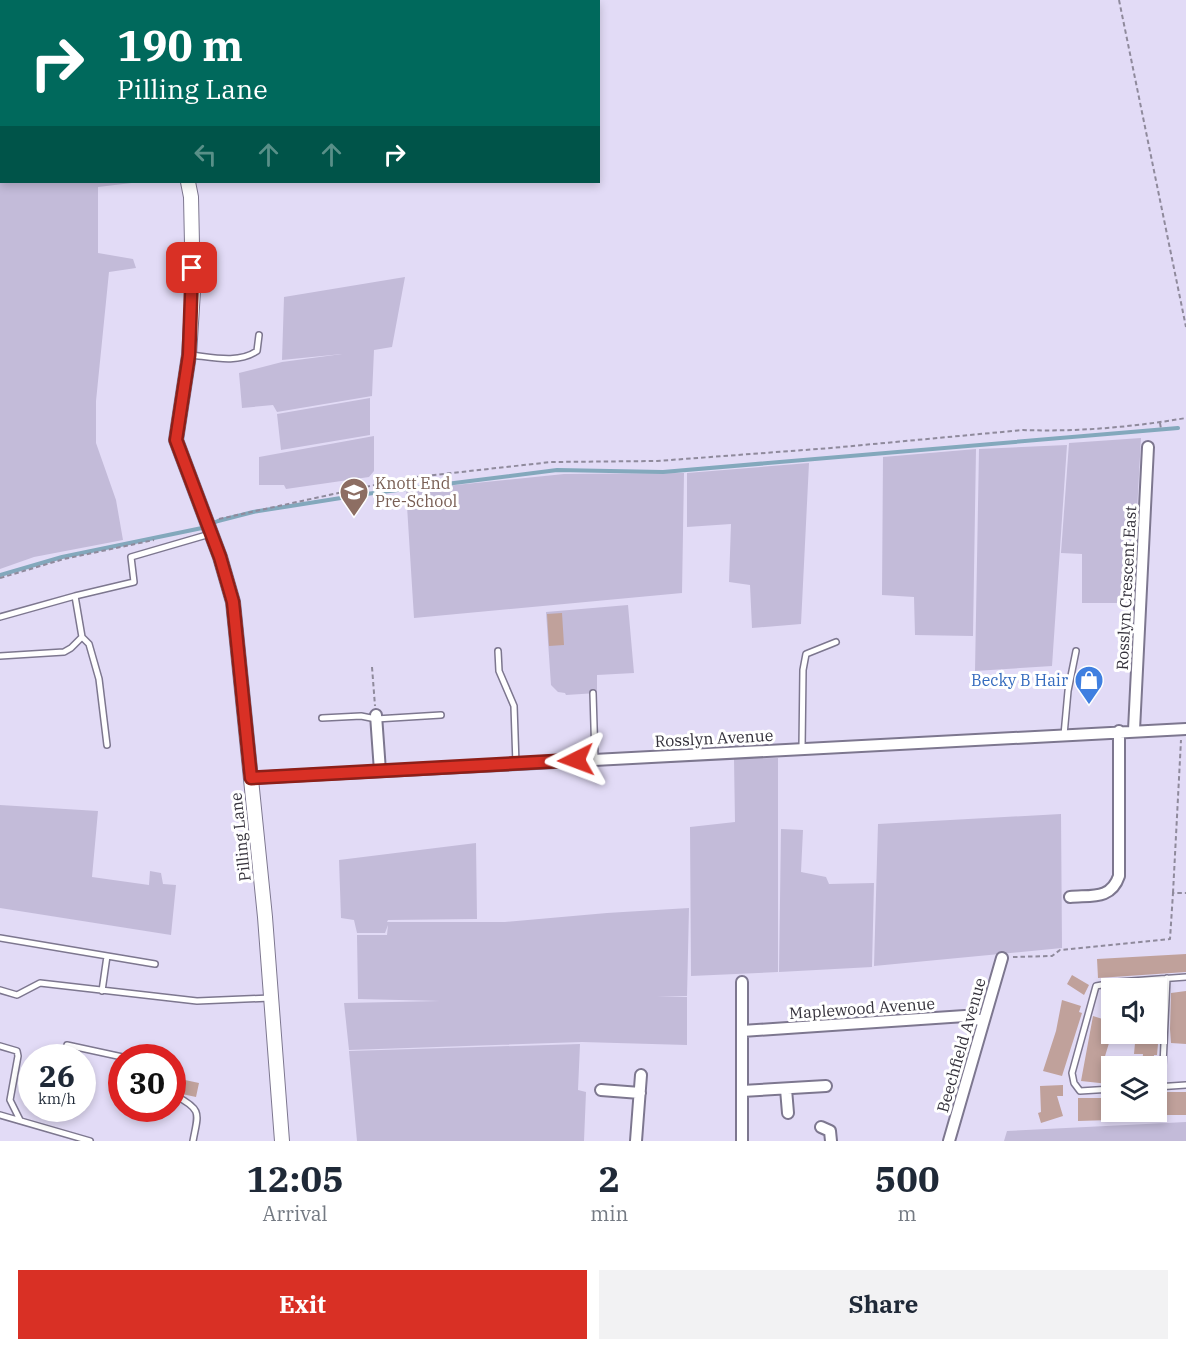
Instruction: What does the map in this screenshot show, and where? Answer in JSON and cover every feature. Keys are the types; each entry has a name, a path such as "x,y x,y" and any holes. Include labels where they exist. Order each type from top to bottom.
{"street":[{"name":"Pilling Lane","path":"188,183 191,197 193,291 189,355 176,440 210,528 233,602 251,778 282,1141"},
{"name":"Rosslyn Crescent East","path":"1134,730 1148,447"},
{"path":"376,717 380,771"},
{"name":"Rosslyn Avenue","path":"251,778 1182,729"},
{"path":"1070,897 1105,894 1116,884 1119,876 1119,732"},
{"name":"Beechfield Avenue","path":"949,1141 1002,958"},
{"path":"742,982 742,1141"},
{"name":"Maplewood Avenue","path":"742,1031 965,1016 983,1021"},
{"path":"636,1141 641,1075"},
{"path":"742,1091 826,1086"},
{"path":"786,1089 788,1113"},
{"path":"601,1090 640,1093"},
{"path":"821,1127 830,1131 831,1141"}],"lane":[{"path":"189,355 227,359 252,355 257,351 259,335"},
{"path":"0,617 134,582 131,557 210,528"},
{"path":"75,596 82,637 89,644 99,679 107,745"},
{"path":"0,656 64,652 82,637"},
{"path":"802,748 803,670 806,654 836,642"},
{"path":"498,651 499,671 514,706 516,764"},
{"path":"1064,735 1068,691 1076,651"},
{"path":"593,693 596,759"},
{"path":"322,718 441,715"},
{"path":"0,938 155,964"},
{"path":"102,991 106,956"},
{"path":"1167,978 1186,977"},
{"path":"0,990 17,995 40,982 197,1001 270,998"},
{"path":"1101,985 1096,986 1072,1073 1074,1083 1080,1091 1101,1090"},
{"path":"0,1046 17,1051 10,1100 18,1116"},
{"path":"1167,1086 1186,1084"},
{"path":"186,1101 193,1105 198,1116 193,1141"},
{"path":"0,1115 18,1120"},
{"path":"27,1122 90,1141"}],"path":[{"path":"1119,0 1186,327"},
{"path":"226,518 407,478 551,462 657,461 1023,430 1160,423 1186,418"},
{"path":"1160,423 1161,429"},
{"path":"0,578 64,559"},
{"path":"372,667 376,717"},
{"path":"1002,958 1052,956 1060,950 1170,939 1182,729"},
{"path":"1173,893 1186,893"}],"shaded area":[{"path":"0,183 132,183 98,187 98,253 133,259 136,268 109,272 96,401 96,443 116,500 123,540 34,557 0,569"},
{"path":"405,277 392,347 374,350 372,396 277,412 273,405 242,408 239,373 282,362 342,354 282,360 284,297"},
{"path":"370,398 370,435 281,450 277,414"},
{"path":"374,436 374,471 369,477 286,489 284,485 259,485 259,457"},
{"path":"1141,438 1132,603 1082,603 1082,554 1061,553 1069,443"},
{"path":"1067,445 1052,666 975,671 979,449"},
{"path":"976,449 973,636 915,635 914,597 882,595 883,457"},
{"path":"809,463 801,624 752,628 750,585 729,582 731,524 687,527 687,473"},
{"path":"684,473 682,593 414,618 406,490 564,474"},
{"path":"628,605 634,673 597,675 597,693 566,695 558,692 551,685 546,612"},
{"path":"778,758 778,972 691,976 690,827 735,822 734,759"},
{"path":"0,805 98,811 92,877 149,885 150,871 161,873 163,884 176,885 171,935 0,908"},
{"path":"1061,814 1062,948 874,966 878,824"},
{"path":"781,829 803,830 801,872 826,877 829,884 874,883 872,967 779,972"},
{"path":"476,843 477,919 388,920 387,922 505,922 689,908 687,996 657,997 687,997 687,1045 582,1042 349,1050 344,1003 440,1001 358,999 357,935 387,935 388,925 385,933 357,933 354,920 341,918 339,860"},
{"path":"580,1044 578,1090 586,1092 584,1141 357,1141 349,1051"},
{"path":"1186,1122 1186,1141 1004,1141 1007,1131"}],"building":[{"path":"562,613 564,645 549,646 547,614"},
{"path":"1186,954 1186,972 1098,978 1097,959"},
{"path":"1072,975 1089,985 1084,995 1067,984"},
{"path":"1186,991 1186,1044 1171,1043 1171,993"},
{"path":"1062,1000 1081,1006 1079,1012 1082,1013 1062,1076 1043,1071 1056,1031"},
{"path":"1093,1016 1101,1019 1101,1044 1109,1044 1105,1056 1101,1056 1101,1083 1081,1081"},
{"path":"1135,1044 1158,1044 1157,1055 1134,1054"},
{"path":"186,1080 199,1083 196,1097 186,1095"},
{"path":"1063,1085 1063,1096 1057,1096 1063,1116 1041,1123 1038,1113 1041,1112 1040,1086"},
{"path":"1167,1092 1186,1092 1186,1115 1167,1115"},
{"path":"1078,1098 1101,1098 1101,1120 1078,1121"}],"waterway":[{"path":"0,575 62,557 202,528 218,521 253,512 366,494 557,470 663,472 1178,428"}],"place":[{"name":"Knott End Pre-School","path":"354,518"},
{"name":"Becky B Hair","path":"1089,706"}],"route":[{"path":"192,268 189,355 176,440 208,522 233,602 251,778 576,760"}]}
